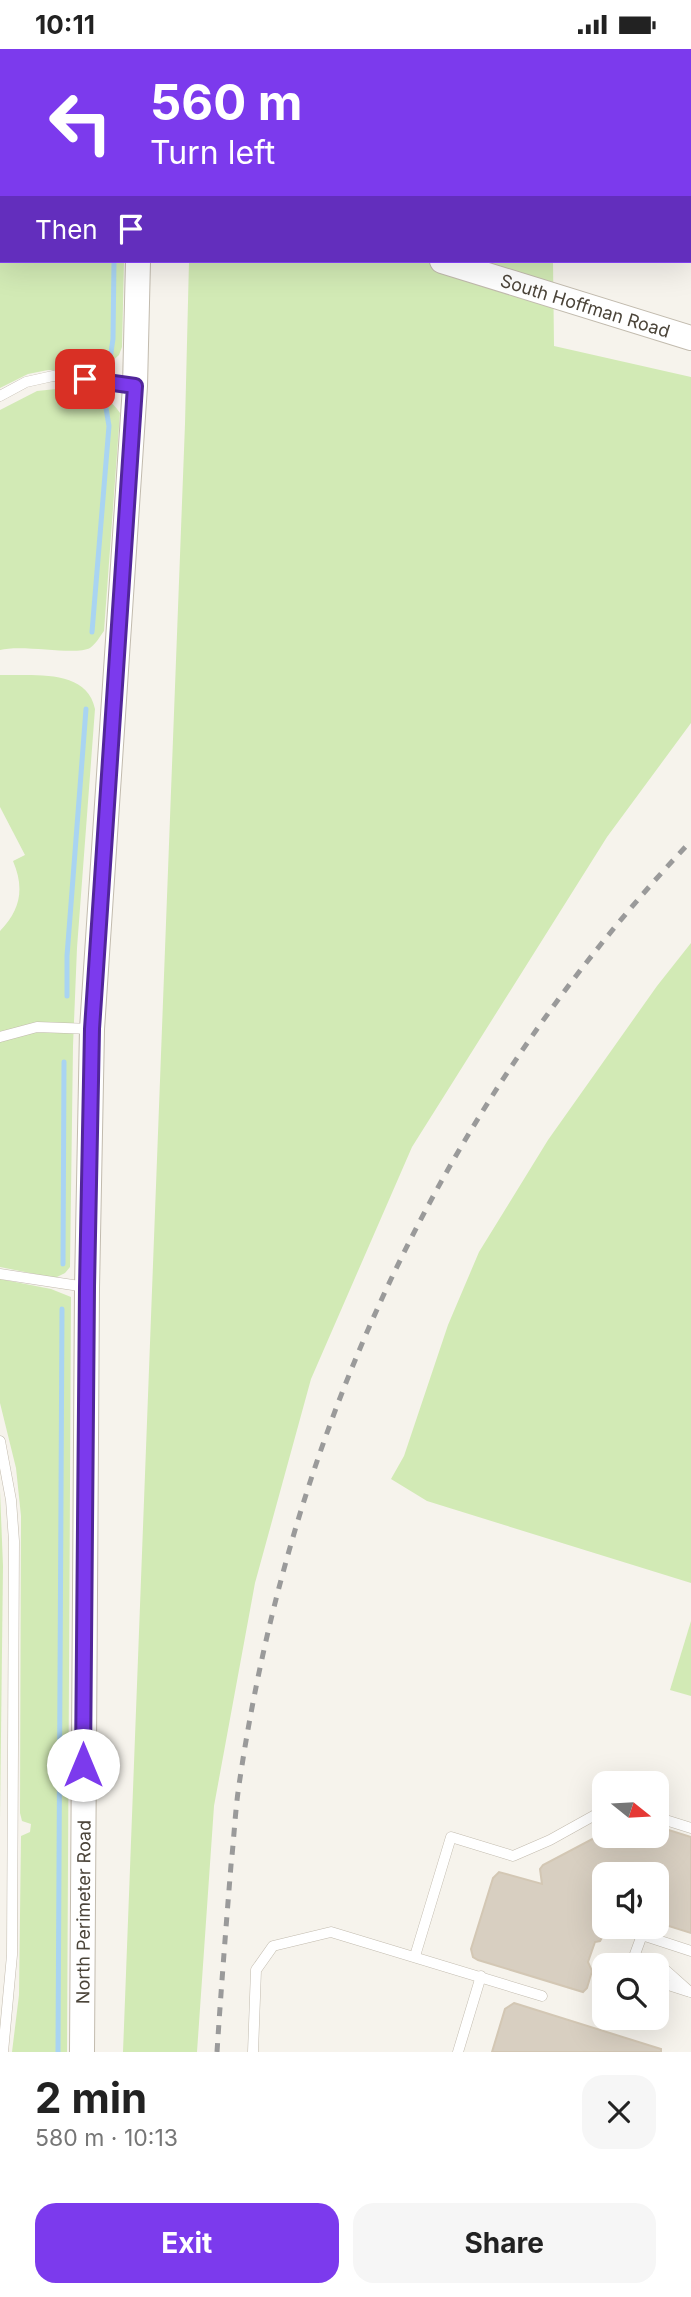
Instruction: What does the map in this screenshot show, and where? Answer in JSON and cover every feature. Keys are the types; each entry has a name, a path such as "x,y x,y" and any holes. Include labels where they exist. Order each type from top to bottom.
{"street":[{"name":"North Perimeter Road","path":"82,2052 87,1287 92,1029 135,386 138,263"},
{"name":"South Hoffman Road","path":"448,263 691,338"}],"lane":[{"path":"0,396 26,382 52,376 135,386"},
{"path":"0,1037 37,1027 92,1029"},
{"path":"0,1274 87,1287"},
{"path":"0,1441 11,1500 14,1541 12,1955 3,2052"},
{"path":"415,1956 451,1837 513,1856 550,1840 592,1817"},
{"path":"669,1821 691,1828"},
{"path":"253,2052 256,1970 273,1946 331,1932 542,1996"},
{"path":"636,1953 642,1935 691,1951"},
{"path":"669,1973 690,1992"},
{"path":"458,2052 481,1976"},
{"path":"669,1985 690,1992"}],"green space":[{"path":"0,263 124,263 122,347 119,355 102,370 48,370 28,374 0,388"},
{"path":"189,263 553,263 554,346 691,377 691,723 607,837 412,1147 311,1379 255,1583 214,1806 197,2052 123,2052"},
{"path":"66,388 97,393 120,413 104,631 90,648 83,650 0,650 0,410 37,391"},
{"path":"0,675 42,675 70,680 90,696 95,709 77,948 70,1267 55,1278 0,1267 0,931 12,915 18,899 19,881 13,861 25,855 0,807"},
{"path":"691,943 691,1583 427,1501 391,1479 404,1456 448,1325 479,1252 548,1140 657,986"},
{"path":"0,1279 51,1289 71,1297 67,2052 12,2052 19,1995 21,1836 30,1832 31,1824 22,1821 20,1813 21,1516 16,1468 0,1403"},
{"path":"0,1491 3,1566 0,1820"},
{"path":"691,1621 691,1696 670,1690"}],"building":[{"path":"669,1830 691,1837 691,1933 669,1926 669,1862 592,1862 592,1939 601,1939 595,1942 588,1962 592,1971 587,1988 583,1992 473,1957 471,1949 493,1878 499,1872 542,1884 540,1869 592,1839 592,1848 669,1848"},
{"path":"514,2003 592,2027 592,2030 600,2030 661,2049 661,2052 492,2052 505,2009"}],"waterway":[{"path":"110,359 113,339 114,263"},
{"path":"92,632 109,426 106,408"},
{"path":"67,996 67,956 86,709"},
{"path":"63,1264 64,1062"},
{"path":"58,2052 62,1309"}],"railway":[{"path":"217,2052 238,1795 263,1653 297,1525 339,1399 392,1278 453,1161 523,1049 603,942 691,841"}],"route":[{"path":"83,1765 92,1029 135,386 85,379"}]}
